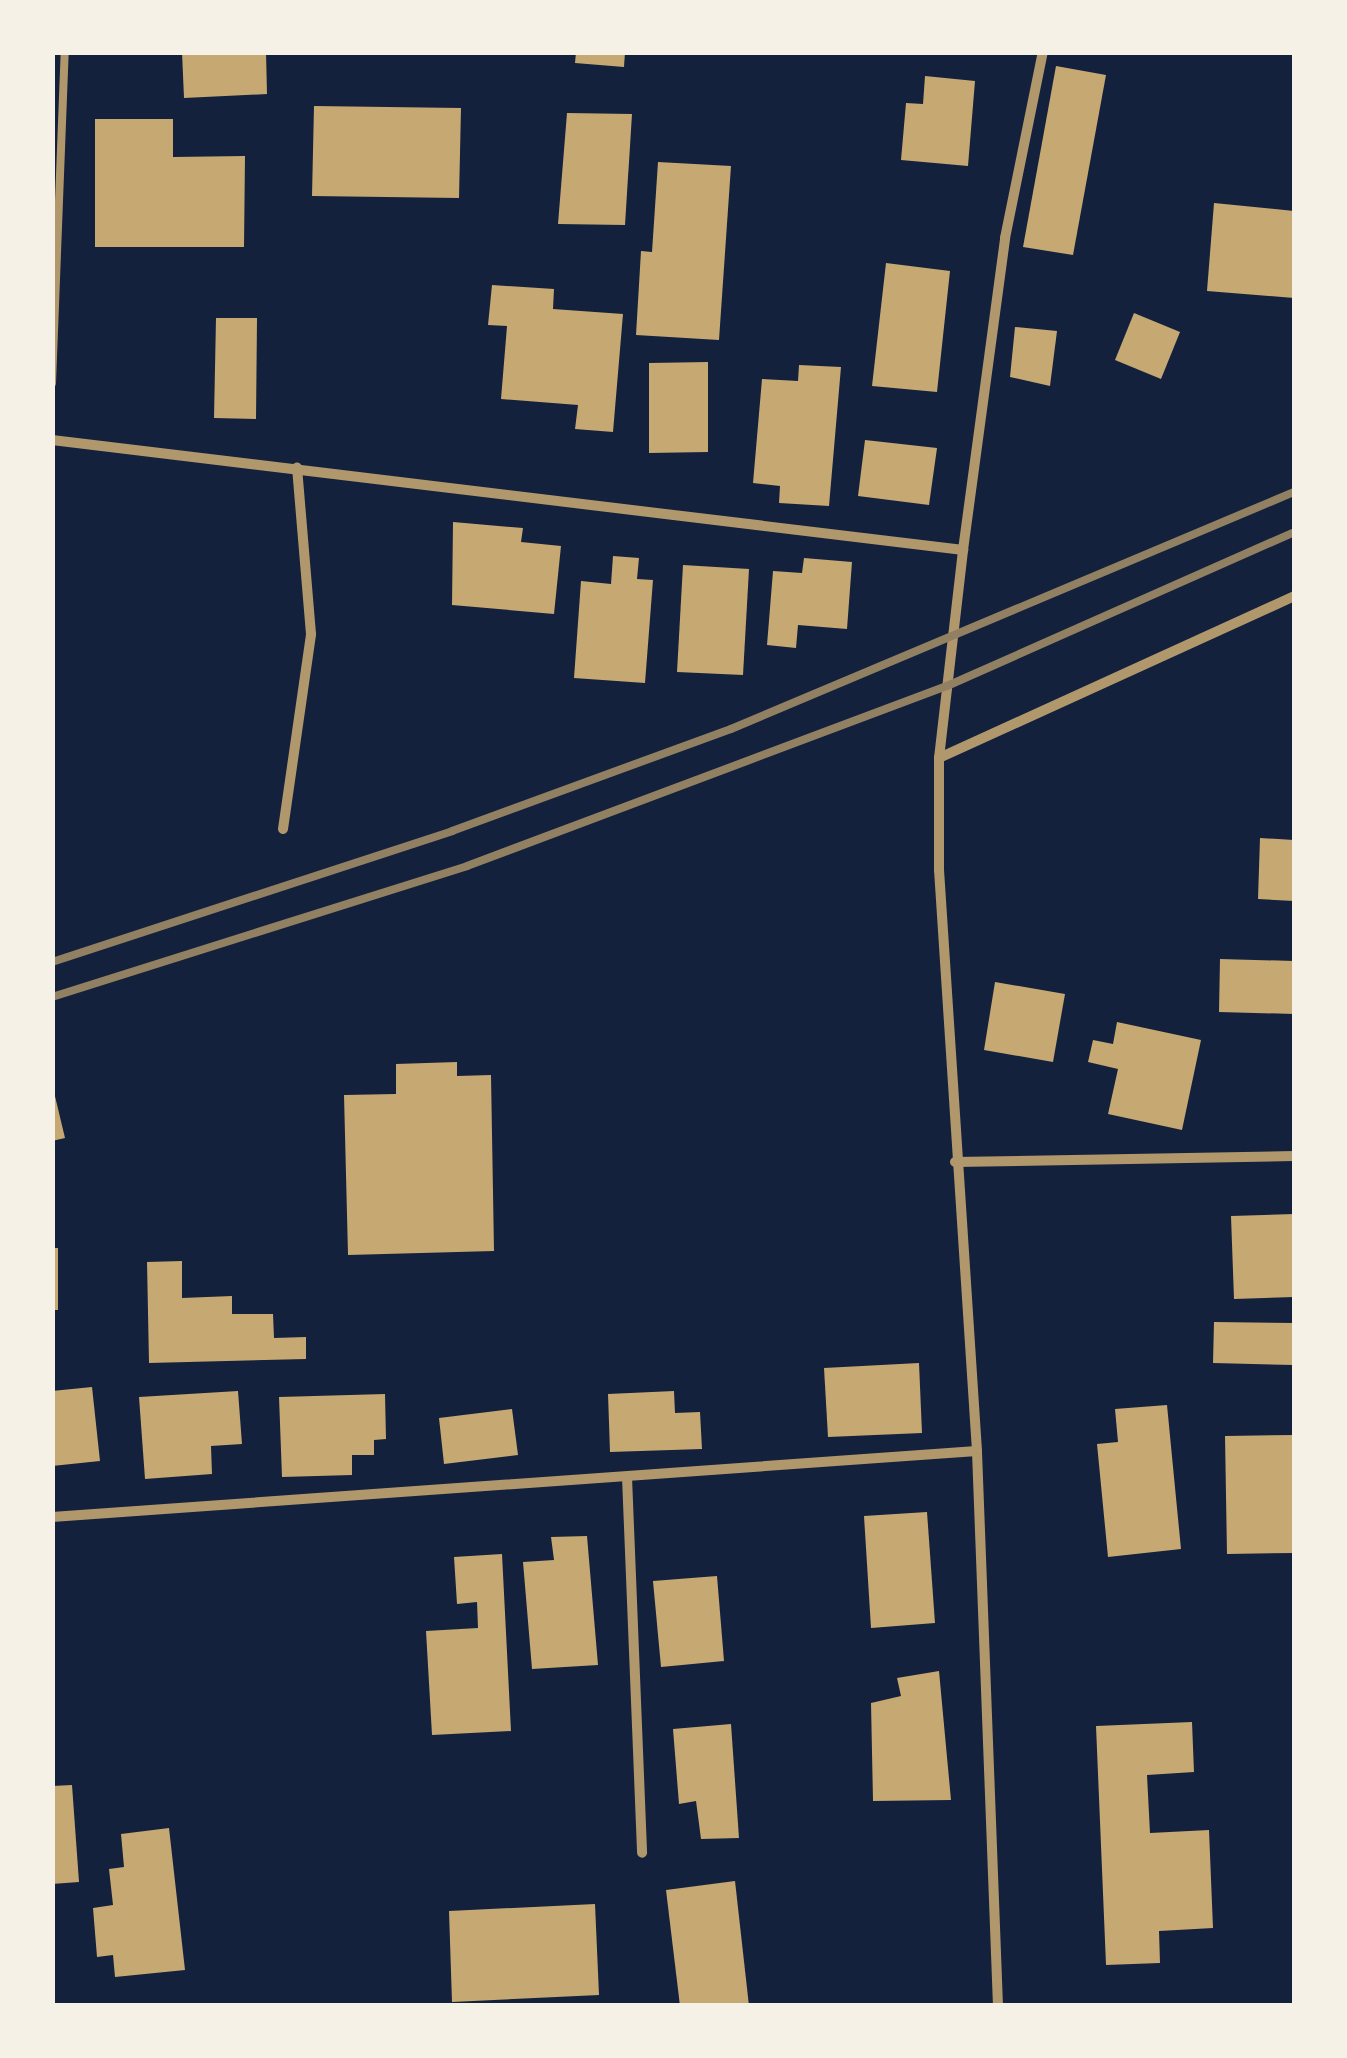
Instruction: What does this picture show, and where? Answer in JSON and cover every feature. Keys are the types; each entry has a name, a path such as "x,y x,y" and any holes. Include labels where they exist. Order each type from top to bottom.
{"street":[{"path":"998,2006 976,1450 938,870 940,758 1004,238 1043,52"},
{"path":"52,440 963,550"},
{"path":"283,829 311,634 297,468"},
{"path":"940,758 1294,596"},
{"path":"955,1162 1294,1156"},
{"path":"52,1517 976,1450"},
{"path":"627,1476 642,1853"}],"lane":[{"path":"52,383 65,52"}],"building":[{"path":"182,52 266,52 267,94 184,98"},
{"path":"576,52 625,52 624,67 575,63"},
{"path":"1056,66 1106,75 1073,255 1023,247"},
{"path":"925,76 975,81 968,166 901,160 906,103 923,104"},
{"path":"314,106 461,108 459,198 312,196"},
{"path":"567,113 632,114 625,225 558,224"},
{"path":"95,119 173,119 173,157 245,156 244,247 95,247"},
{"path":"658,162 731,166 719,340 636,335 641,251 652,252"},
{"path":"1214,203 1294,211 1294,298 1207,291"},
{"path":"886,263 950,271 937,392 872,386"},
{"path":"492,285 554,289 553,309 623,314 613,432 575,429 578,405 501,399 507,326 488,325"},
{"path":"1134,313 1180,332 1161,379 1115,360"},
{"path":"216,318 257,318 256,419 214,418"},
{"path":"1015,327 1057,331 1050,386 1010,377"},
{"path":"708,362 708,452 649,453 649,363"},
{"path":"799,365 841,367 829,506 779,503 780,486 753,483 762,379 798,381"},
{"path":"865,440 937,448 929,505 858,496"},
{"path":"453,522 523,528 521,542 561,546 554,614 452,605"},
{"path":"613,556 639,558 637,579 653,580 645,683 574,678 581,581 611,584"},
{"path":"804,558 852,562 847,629 798,625 796,648 767,645 773,571 802,573"},
{"path":"683,565 749,569 743,675 677,672"},
{"path":"1260,838 1294,840 1294,901 1258,899"},
{"path":"1220,959 1294,961 1294,1014 1219,1012"},
{"path":"995,982 1065,994 1053,1062 984,1050"},
{"path":"1117,1022 1201,1040 1182,1130 1108,1114 1118,1069 1088,1062 1093,1040 1113,1044"},
{"path":"457,1062 457,1076 491,1075 494,1251 348,1255 344,1095 396,1094 396,1064"},
{"path":"52,1093 65,1138 52,1141"},
{"path":"1294,1214 1294,1297 1234,1299 1231,1216"},
{"path":"52,1248 58,1248 58,1310 52,1310"},
{"path":"182,1261 182,1298 232,1296 232,1314 273,1314 274,1338 306,1337 306,1359 149,1363 147,1262"},
{"path":"1214,1322 1294,1323 1294,1365 1213,1363"},
{"path":"919,1363 922,1433 828,1437 824,1368"},
{"path":"92,1387 100,1461 52,1466 52,1391"},
{"path":"238,1391 242,1444 211,1446 212,1474 145,1479 139,1397"},
{"path":"674,1391 675,1413 700,1412 702,1449 610,1452 608,1394"},
{"path":"385,1394 386,1439 374,1440 374,1455 352,1455 352,1475 282,1477 279,1397"},
{"path":"1167,1405 1181,1549 1108,1557 1097,1444 1118,1442 1115,1409"},
{"path":"512,1409 518,1455 444,1464 439,1418"},
{"path":"1294,1435 1294,1553 1227,1554 1225,1436"},
{"path":"927,1512 935,1623 871,1628 864,1516"},
{"path":"587,1536 598,1665 532,1669 523,1562 554,1560 551,1537"},
{"path":"502,1554 511,1731 432,1735 426,1631 478,1628 477,1602 457,1604 454,1557"},
{"path":"717,1576 724,1661 661,1667 653,1581"},
{"path":"939,1671 951,1800 873,1801 871,1703 901,1696 897,1678"},
{"path":"1192,1722 1194,1772 1147,1775 1150,1833 1209,1830 1213,1928 1159,1931 1160,1963 1106,1965 1096,1726"},
{"path":"731,1724 739,1838 701,1839 696,1801 679,1804 673,1729"},
{"path":"72,1785 79,1882 52,1884 52,1786"},
{"path":"169,1828 185,1970 115,1977 113,1955 97,1957 93,1908 113,1905 109,1869 124,1867 121,1834"},
{"path":"735,1881 749,2006 680,2006 666,1890"},
{"path":"595,1904 599,1995 452,2002 449,1911"}],"railway":[{"path":"52,962 452,831 731,729 1294,492"},
{"path":"52,997 467,866 947,686 1294,532"}]}
